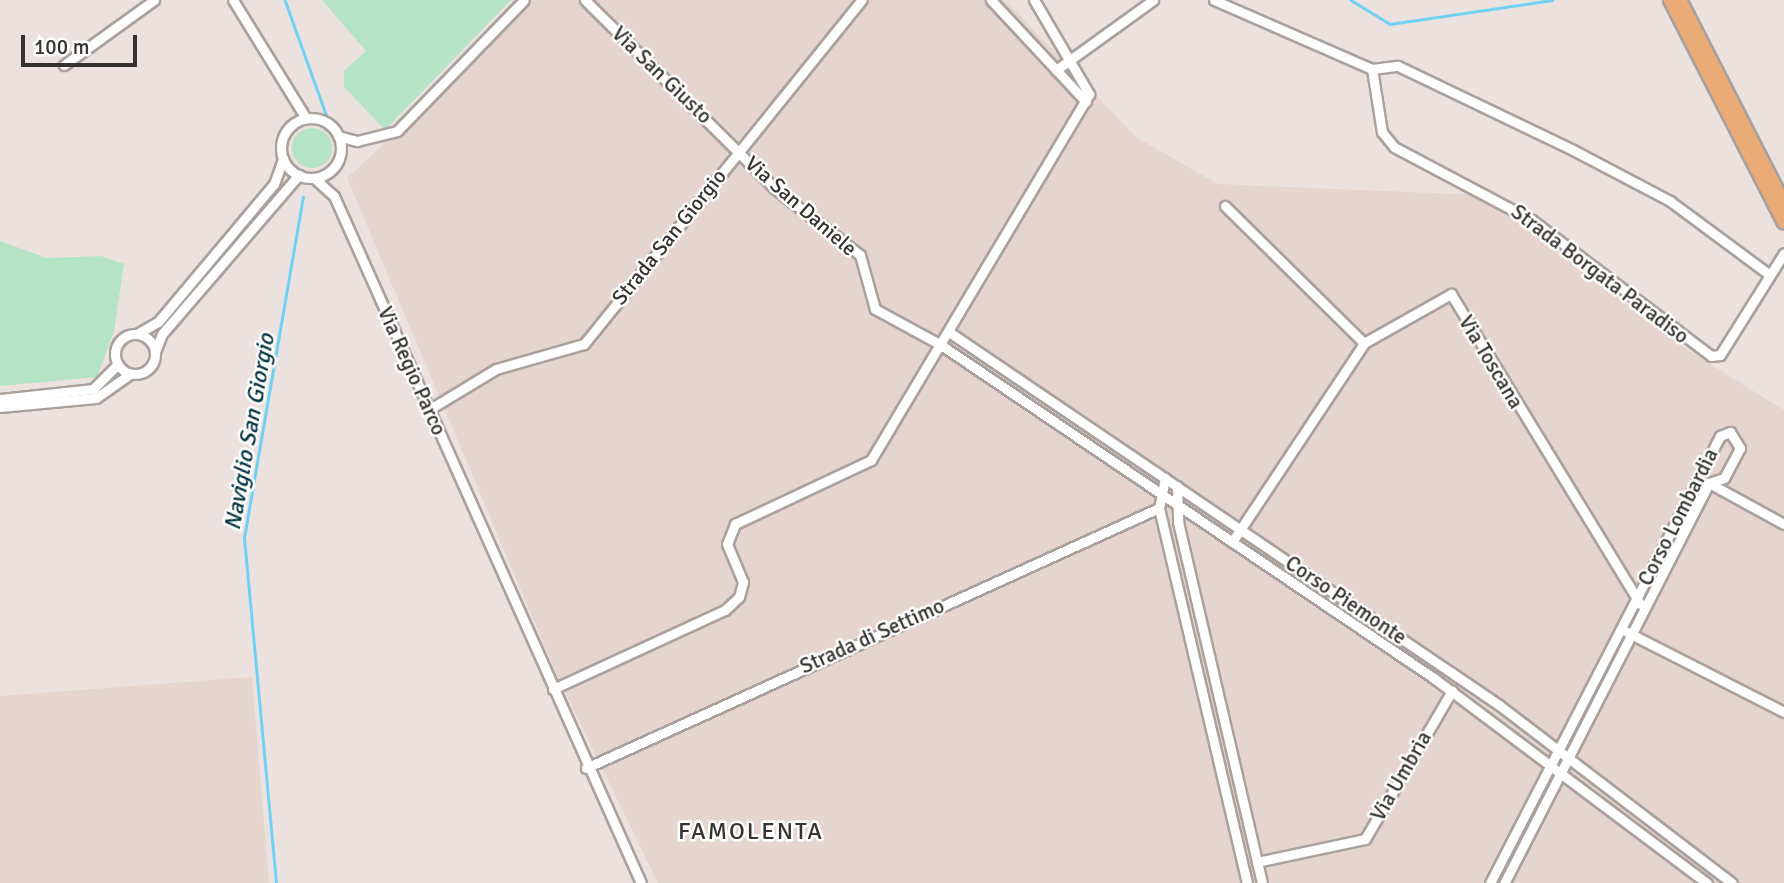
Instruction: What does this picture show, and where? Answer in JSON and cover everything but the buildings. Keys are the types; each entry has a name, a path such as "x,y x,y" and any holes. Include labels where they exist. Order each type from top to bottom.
{"highway":[{"path":"1670,0 1784,223"},
{"path":"1680,0 1784,203"}],"street":[{"path":"64,65 155,0"},
{"path":"233,0 289,99 306,118"},
{"path":"314,178 331,169 339,157 357,141 400,128 524,0"},
{"name":"Via San Giusto","path":"585,0 738,151"},
{"name":"Strada San Giorgio","path":"430,409 496,369 584,344 862,0"},
{"path":"991,0 1086,102"},
{"path":"641,883 586,768 553,690 724,610 739,597 743,582 727,544 735,524 871,460 1086,102 1089,88 1034,0"},
{"path":"1056,70 1153,0"},
{"path":"1214,0 1372,69 1398,66 1584,156 1670,201 1770,275"},
{"name":"Strada Borgata Paradiso","path":"1372,69 1382,132 1394,147 1532,220 1711,356 1720,355 1784,253"},
{"path":"289,99 292,125"},
{"path":"0,399 93,388 117,365 116,346 158,322 274,184 283,159 282,141 292,125 306,118 325,121 338,136 357,141"},
{"path":"338,136 339,157"},
{"name":"Via San Daniele","path":"738,151 860,255 875,309 941,345"},
{"path":"283,159 299,175 314,178 331,190"},
{"name":"Via Regio Parco","path":"331,169 331,190 553,690"},
{"path":"0,407 96,398 130,374 147,371 162,334 299,175"},
{"path":"1225,206 1364,343"},
{"name":"Via Toscana","path":"1232,542 1364,343 1451,294 1635,601"},
{"name":"Corso Piemonte","path":"949,332 1443,666 1570,757 1732,883"},
{"path":"137,334 155,352"},
{"name":"Corso Piemonte","path":"941,345 1435,679 1562,771 1707,883"},
{"path":"117,365 130,374"},
{"path":"1010,392 1019,379"},
{"name":"Corso Lombardia","path":"1490,883 1720,436 1738,437 1740,448 1724,478 1709,483 1504,883"},
{"path":"1165,478 1159,508 1247,883"},
{"path":"1699,478 1784,524"},
{"path":"1177,486 1175,505 1262,883"},
{"name":"Strada di Settimo","path":"586,768 1159,508"},
{"path":"1182,602 1196,597"},
{"path":"1635,601 1646,607"},
{"path":"1621,629 1784,712"},
{"path":"1391,650 1400,637"},
{"path":"1435,679 1443,666"},
{"name":"Via Umbria","path":"1257,862 1365,839 1452,691"},
{"path":"1210,720 1224,717"},
{"path":"1228,797 1241,794"},
{"path":"1663,849 1672,836"}],"shaded area":[{"path":"530,0 1005,0 1136,137 1218,184 1482,195 1686,349 1784,410 1784,883 658,883 558,678 347,178 512,25"},
{"path":"252,677 269,883 0,883 0,696"}],"green space":[{"path":"322,0 511,0 385,130 344,87 344,71 366,51"},
{"path":"312,128 320,129 326,134 331,140 331,156 326,162 320,167 312,168 304,167 298,162 293,156 292,148 293,140 298,134 304,129"},
{"path":"0,241 47,258 101,256 124,264 114,331 97,377 0,386"}],"waterway":[{"path":"285,0 326,114"},
{"path":"1351,0 1390,24 1552,0"},
{"name":"Naviglio San Giorgio","path":"276,883 244,538 303,197"}],"district":[{"name":"FAMOLENTA","path":"751,832"}]}
